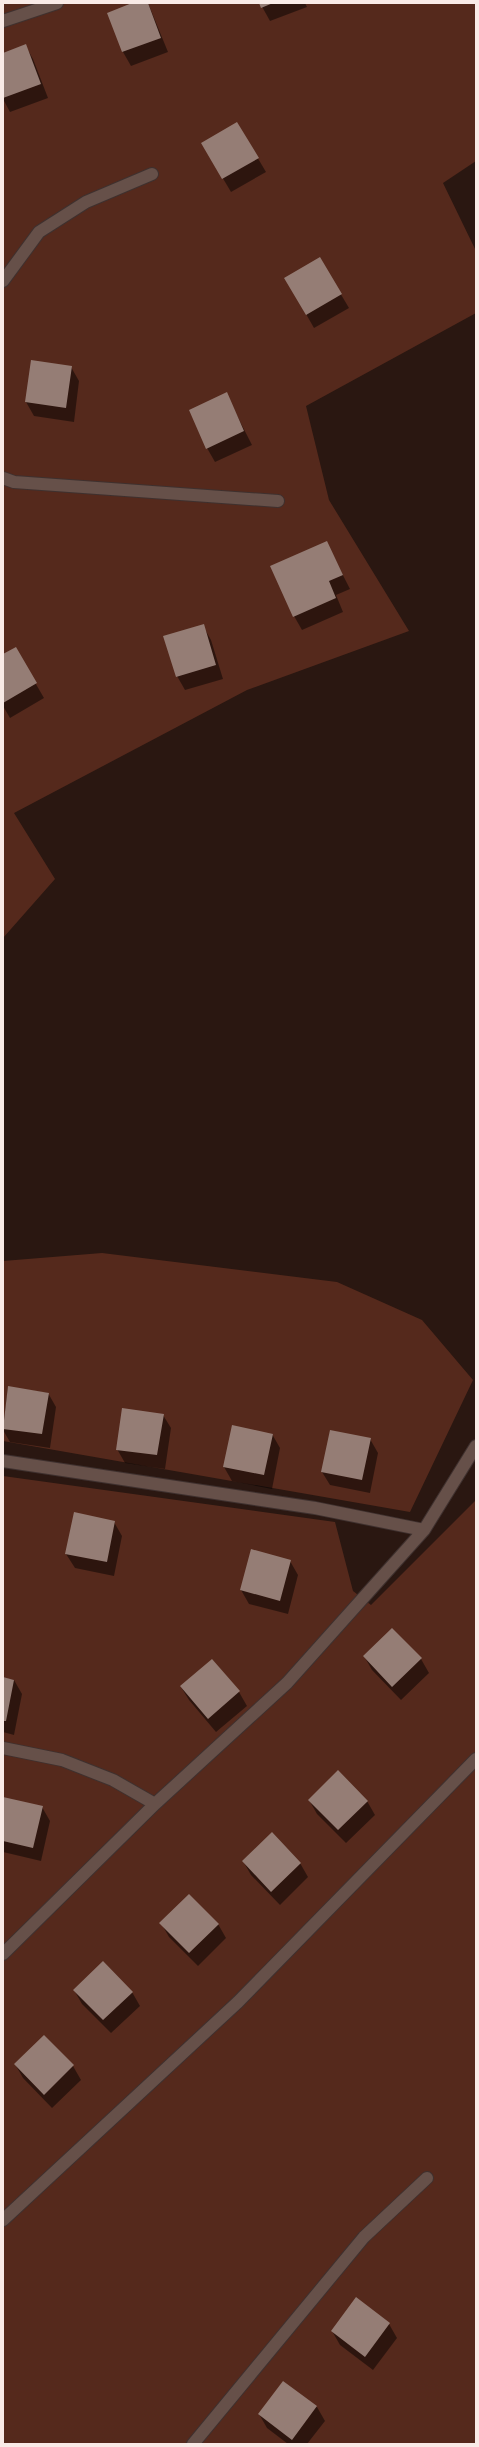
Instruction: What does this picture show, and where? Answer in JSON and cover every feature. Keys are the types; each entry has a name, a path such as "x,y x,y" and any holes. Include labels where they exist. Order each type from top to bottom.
{"lane":[{"path":"3,21 58,3"},
{"path":"3,281 39,232 86,202 152,174"},
{"path":"3,478 14,482 278,501"},
{"path":"3,1954 155,1804 287,1683 424,1530 476,1446"},
{"path":"3,1461 315,1508 424,1530"},
{"path":"3,1748 62,1760 113,1780 155,1804"},
{"path":"3,2220 238,2002 476,1759"},
{"path":"193,2444 364,2237 427,2178"}],"shaded area":[{"path":"3,3 476,3 476,161 443,183 476,251 476,313 306,406 329,500 409,631 247,690 14,813 55,879 3,938"},
{"path":"102,1253 337,1282 422,1320 473,1380 410,1512 3,1441 3,1261"},
{"path":"3,1476 335,1522 353,1591 371,1605 476,1500 476,2444 3,2444"}],"building":[{"path":"132,3 148,3 161,38 122,52 107,13"},
{"path":"259,3 273,3 261,8"},
{"path":"26,44 41,84 3,98 3,53"},
{"path":"237,122 259,158 222,179 201,143"},
{"path":"320,257 342,294 306,315 284,278"},
{"path":"31,360 72,366 66,408 25,402"},
{"path":"227,392 244,431 206,449 189,410"},
{"path":"327,541 343,575 329,581 336,598 293,617 270,566"},
{"path":"204,624 216,665 176,677 163,636"},
{"path":"16,647 37,683 3,703 3,654"},
{"path":"8,1386 49,1393 42,1434 3,1429"},
{"path":"122,1408 164,1414 157,1455 116,1450"},
{"path":"232,1425 273,1434 264,1475 223,1467"},
{"path":"330,1430 371,1438 362,1480 321,1472"},
{"path":"74,1512 115,1521 107,1562 65,1554"},
{"path":"251,1549 291,1560 280,1601 240,1590"},
{"path":"392,1628 422,1658 392,1687 363,1656"},
{"path":"212,1659 240,1691 208,1719 180,1686"},
{"path":"3,1677 14,1680 6,1721 3,1721"},
{"path":"338,1770 368,1801 338,1830 308,1800"},
{"path":"3,1797 43,1806 33,1848 3,1841"},
{"path":"272,1832 301,1863 271,1892 242,1861"},
{"path":"189,1894 219,1924 189,1953 159,1923"},
{"path":"103,1961 133,1992 103,2020 73,1990"},
{"path":"44,2035 74,2065 44,2095 14,2064"},
{"path":"356,2297 390,2323 365,2357 331,2331"},
{"path":"283,2381 317,2406 292,2440 258,2414"}]}
